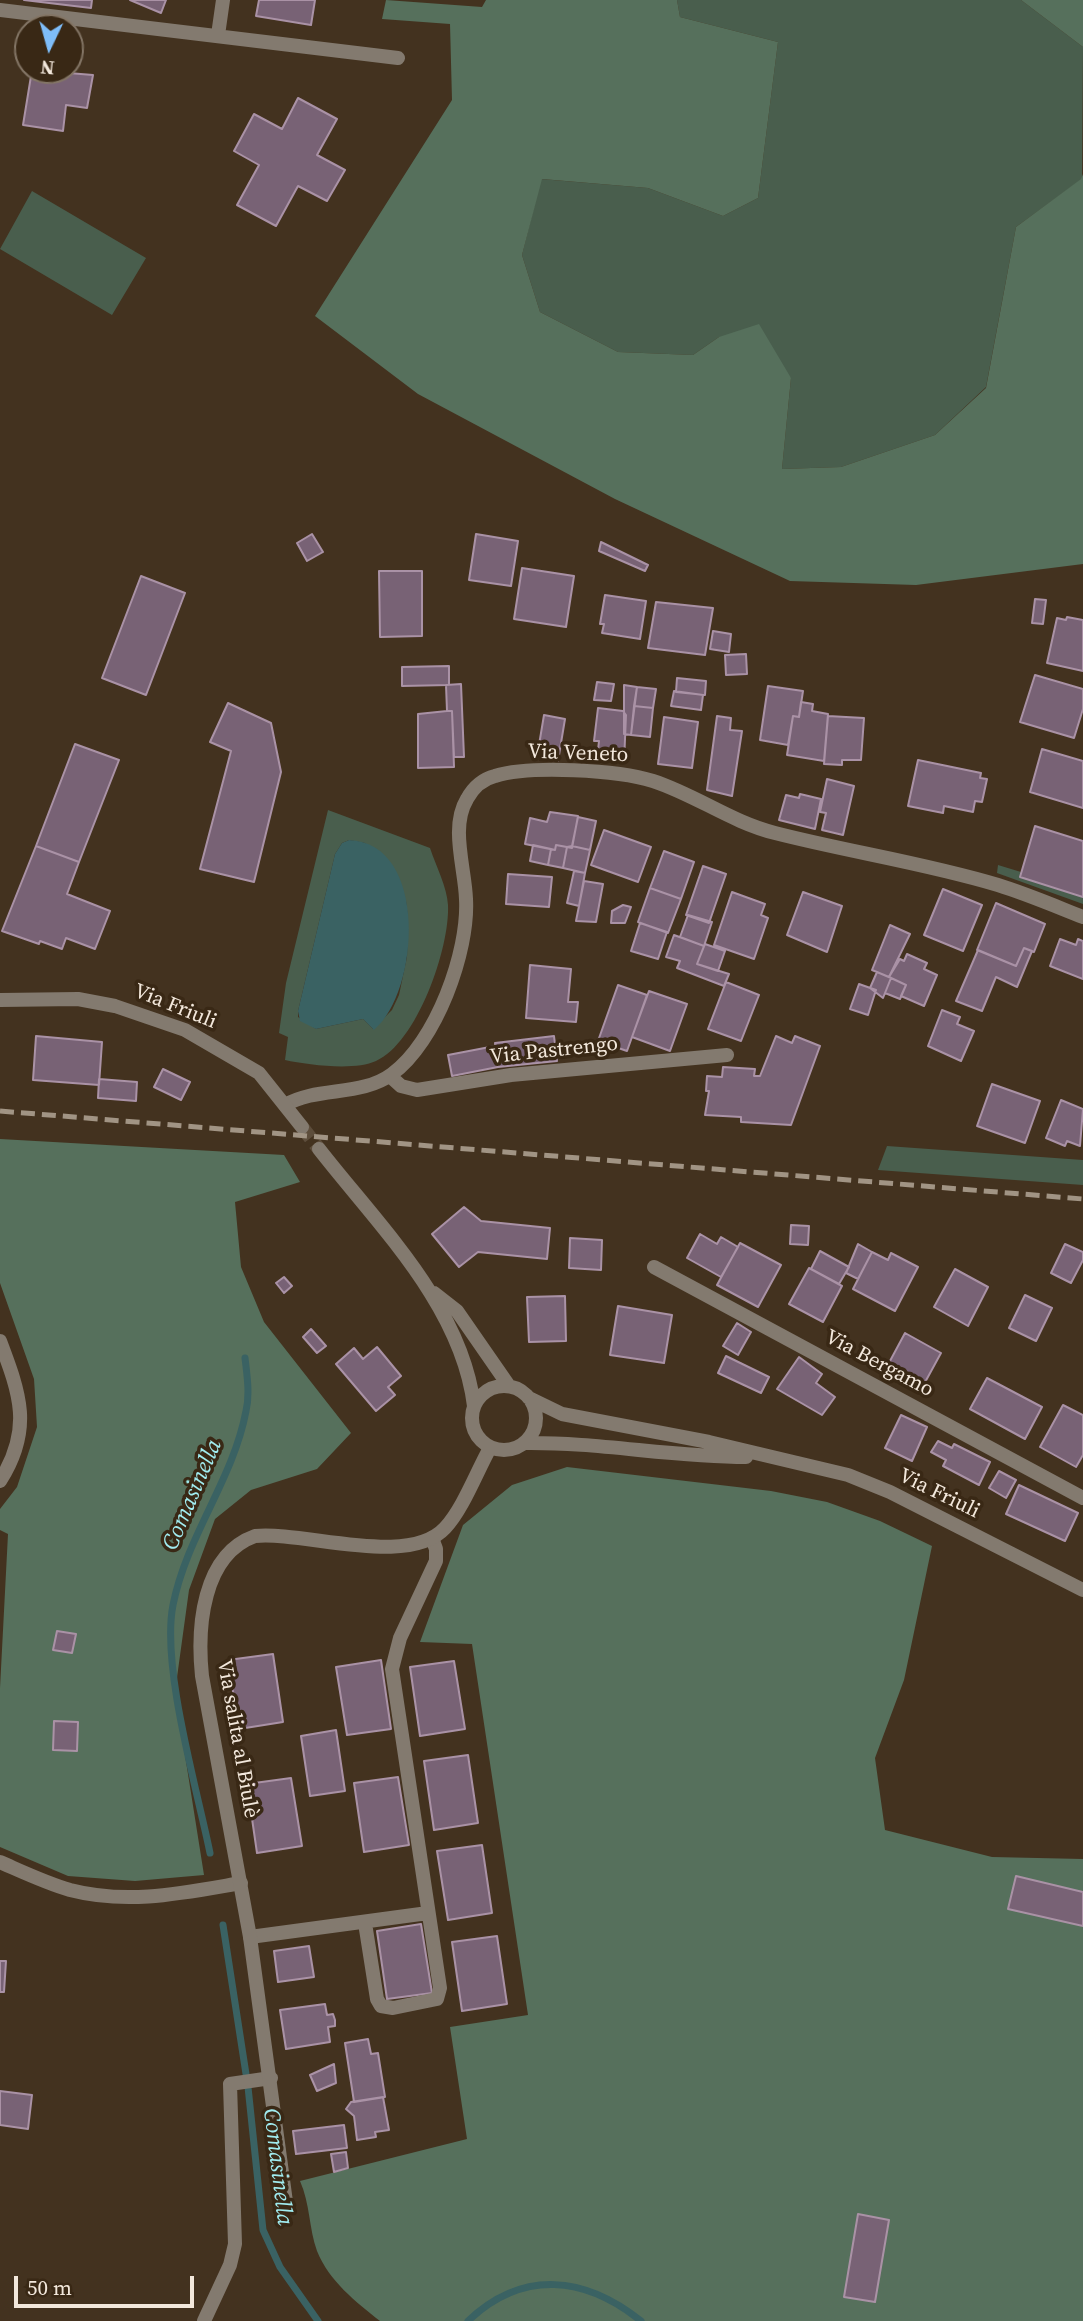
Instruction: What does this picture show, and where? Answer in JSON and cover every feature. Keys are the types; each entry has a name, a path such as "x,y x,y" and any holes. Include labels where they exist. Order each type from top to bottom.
{"street":[{"path":"218,35 223,0"},
{"path":"0,10 398,58"},
{"name":"Via Veneto","path":"285,1105 311,1095 372,1085 390,1076 422,1040 456,970 467,922 460,839 461,815 472,791 493,776 595,772 643,778 670,787 753,827 970,878 1083,917"},
{"name":"Via Friuli","path":"0,1000 78,999 152,1017 204,1039 259,1073 302,1127"},
{"name":"Via Pastrengo","path":"390,1076 401,1086 417,1090 520,1074 727,1055"},
{"path":"319,1149 426,1286 463,1352 474,1406 474,1430 490,1447 508,1450 524,1443 531,1436 536,1419 529,1398 509,1386 457,1311 426,1286"},
{"name":"Via Bergamo","path":"654,1267 1083,1498"},
{"path":"0,1341 19,1392 22,1418 16,1445 0,1481"},
{"path":"474,1406 486,1391 509,1386"},
{"name":"Via Friuli","path":"529,1398 562,1414 709,1442 848,1475 890,1492 1083,1590"},
{"name":"Via Friuli","path":"524,1443 558,1443 709,1457 768,1457"},
{"path":"365,1923 379,2004 390,2009 437,1999 440,1991 392,1669 400,1638 436,1561 432,1538 453,1517 490,1447"},
{"name":"Via salita al Biulè","path":"286,2202 264,2079 250,1937 201,1666 203,1612 219,1567 234,1549 255,1536 394,1546 432,1538"},
{"path":"0,1862 67,1889 122,1898 163,1897 241,1883"},
{"path":"250,1937 428,1913"},
{"path":"204,2321 233,2256 235,2201 230,2087 231,2083 264,2079"}],"green space":[{"path":"386,0 482,7 486,0 677,0 680,17 778,42 758,198 723,216 648,188 542,179 522,255 540,312 618,352 693,355 719,337 759,324 791,378 782,469 841,467 935,435 986,388 1016,227 1081,179 1083,174 1083,564 916,585 790,581 615,499 418,394 315,316 452,100 450,24 382,19"},
{"path":"677,0 1021,0 1083,47 1082,179 1016,227 986,387 935,435 841,467 782,469 791,378 719,337 693,355 618,352 540,312 522,255 541,179 648,188 723,216 758,198 778,42 680,17"},
{"path":"1021,0 1083,0 1083,47"},
{"path":"32,191 146,258 112,315 0,249"},
{"path":"328,810 430,848 448,905 443,945 437,969 417,1015 391,1051 376,1061 356,1066 318,1065 285,1060 288,1037 279,1033 286,983","holes":["349,840 365,843 406,901 407,957 399,995 392,1010 373,1029 363,1019 316,1029 298,1017 298,1011 335,854 342,843"]},
{"path":"998,865 1021,872 1020,877 1083,897 1083,904 997,873"},
{"path":"0,1139 284,1155 300,1182 235,1202 241,1267 264,1322 351,1433 317,1469 251,1490 215,1519 189,1590 175,1692 204,1875 135,1881 68,1876 0,1847 0,1688 8,1534 0,1530 0,1509 17,1487 37,1427 34,1379 0,1283"},
{"path":"887,1146 1083,1160 1083,1185 878,1170"},
{"path":"567,1467 771,1491 827,1502 880,1521 932,1546 904,1680 875,1758 885,1830 992,1857 1083,1859 1083,2321 380,2321 344,2290 322,2262 314,2243 306,2198 300,2181 467,2139 450,2027 528,2015 472,1644 420,1642 463,1525 512,1485"}],"water":[{"path":"349,840 375,847 393,866 404,891 409,922 407,954 401,985 389,1011 374,1030 363,1019 316,1029 300,1021 298,1011 335,854 342,843"}],"building":[{"path":"24,0 92,0 91,8"},
{"path":"130,0 166,0 161,13"},
{"path":"259,0 315,0 311,25 256,16"},
{"path":"84,74 93,75 87,108 66,105 63,131 23,125 30,84 84,84"},
{"path":"298,98 337,119 317,155 345,170 327,201 298,186 276,226 237,205 259,165 234,151 254,114 282,129"},
{"path":"312,534 323,552 307,561 297,543"},
{"path":"476,534 518,541 511,586 469,580"},
{"path":"601,542 648,565 645,571 599,551"},
{"path":"522,568 574,576 566,627 514,619"},
{"path":"379,571 422,571 422,636 380,637"},
{"path":"141,576 185,593 146,695 102,678"},
{"path":"605,595 646,601 640,639 602,633 604,624 600,624"},
{"path":"1035,599 1046,600 1043,624 1032,623"},
{"path":"656,602 713,608 705,655 648,648"},
{"path":"1067,617 1083,620 1083,671 1047,663 1057,618 1066,620"},
{"path":"713,631 731,634 729,652 710,649"},
{"path":"746,654 747,674 726,675 725,655"},
{"path":"449,666 449,685 402,686 402,667"},
{"path":"1035,675 1083,689 1083,709 1074,738 1020,722"},
{"path":"677,678 706,681 705,695 676,692"},
{"path":"597,682 614,684 611,701 594,700"},
{"path":"461,684 464,757 454,757 452,711 447,711 446,685"},
{"path":"624,685 637,687 631,735 624,734"},
{"path":"768,686 803,691 799,717 793,716 788,745 760,740"},
{"path":"637,687 656,689 653,708 634,706"},
{"path":"674,691 703,695 701,710 671,706"},
{"path":"801,702 813,704 812,711 828,714 824,761 787,755 793,716 799,717"},
{"path":"228,703 271,723 281,772 254,882 200,869 231,751 210,742"},
{"path":"634,706 653,708 650,737 631,735"},
{"path":"598,708 623,711 626,715 624,763 597,759 599,741 594,741"},
{"path":"452,711 454,767 418,768 418,714"},
{"path":"544,715 565,719 558,761 537,757"},
{"path":"717,716 731,718 730,730 742,731 732,796 707,790"},
{"path":"828,716 864,718 861,760 842,760 842,765 824,764"},
{"path":"664,717 698,722 692,768 658,764"},
{"path":"75,744 119,760 79,862 36,846"},
{"path":"1042,749 1083,761 1083,808 1030,792"},
{"path":"918,760 981,773 980,778 987,779 982,802 975,801 973,812 944,806 943,813 908,806"},
{"path":"827,779 854,786 843,835 822,830 826,813 820,812"},
{"path":"800,794 821,799 815,829 779,820 786,795 799,798"},
{"path":"550,812 578,816 572,848 556,845 555,850 525,844 530,818 547,822"},
{"path":"578,817 596,821 590,850 572,846"},
{"path":"1035,826 1083,841 1083,897 1020,877"},
{"path":"604,830 651,847 638,882 591,865"},
{"path":"533,845 551,849 548,865 530,861"},
{"path":"556,845 567,847 563,868 548,865 551,849 555,850"},
{"path":"36,846 79,862 67,894 110,911 95,949 66,938 62,949 2,931"},
{"path":"567,847 590,850 585,873 563,868"},
{"path":"664,851 694,862 681,899 650,888"},
{"path":"703,866 726,874 709,923 686,915"},
{"path":"574,871 585,873 579,906 567,903"},
{"path":"508,874 552,877 549,907 506,904"},
{"path":"584,881 603,884 596,922 576,921"},
{"path":"650,888 681,899 668,933 638,922"},
{"path":"943,889 982,905 963,951 924,935"},
{"path":"732,892 765,904 761,915 768,918 754,959 714,945"},
{"path":"803,892 842,906 827,952 787,935"},
{"path":"996,903 1045,924 1034,952 1024,948 1016,966 977,950"},
{"path":"623,905 631,907 625,923 611,923 612,911"},
{"path":"688,915 712,922 704,946 680,937"},
{"path":"640,923 667,932 658,959 631,951"},
{"path":"890,925 910,934 889,977 872,970"},
{"path":"674,935 704,946 697,964 729,974 724,986 677,968 680,961 666,957"},
{"path":"1060,939 1076,945 1078,939 1083,941 1083,979 1050,966"},
{"path":"705,944 725,951 718,971 697,964"},
{"path":"1024,948 1032,951 1017,987 996,977 982,1011 956,1001 978,950 1016,966"},
{"path":"907,954 927,963 924,969 937,975 924,1006 901,996 906,985 889,977 900,959 904,961"},
{"path":"530,965 571,969 568,1002 578,1002 576,1022 526,1018"},
{"path":"877,972 891,978 883,998 870,988"},
{"path":"891,978 906,985 900,999 885,993"},
{"path":"726,982 759,995 741,1041 708,1029"},
{"path":"859,984 876,990 868,1015 850,1009"},
{"path":"618,985 647,995 627,1051 598,1041"},
{"path":"649,991 687,1004 670,1051 632,1037"},
{"path":"942,1010 960,1017 957,1024 974,1031 961,1061 928,1046"},
{"path":"36,1036 102,1042 99,1085 33,1080"},
{"path":"554,1036 557,1061 498,1067 495,1043"},
{"path":"776,1036 792,1043 795,1036 820,1046 791,1125 741,1122 741,1117 705,1115 709,1091 706,1091 707,1076 722,1077 723,1067 755,1069 754,1076 760,1076"},
{"path":"495,1046 498,1067 452,1076 448,1055"},
{"path":"163,1069 190,1082 181,1100 154,1087"},
{"path":"99,1079 137,1082 136,1101 98,1098"},
{"path":"992,1084 1040,1101 1025,1143 977,1126"},
{"path":"1061,1100 1083,1109 1080,1146 1067,1141 1065,1146 1046,1138"},
{"path":"464,1207 481,1221 550,1228 547,1259 478,1252 459,1267 432,1234"},
{"path":"791,1225 809,1226 808,1245 790,1244"},
{"path":"700,1234 717,1244 721,1237 738,1247 721,1277 687,1258"},
{"path":"570,1238 602,1240 601,1270 569,1268"},
{"path":"740,1243 781,1265 758,1307 717,1285"},
{"path":"858,1244 872,1252 858,1279 846,1273"},
{"path":"1065,1244 1083,1252 1083,1260 1071,1283 1051,1273"},
{"path":"820,1251 849,1267 839,1284 811,1269"},
{"path":"872,1252 888,1260 891,1253 918,1267 895,1311 853,1289"},
{"path":"809,1268 842,1286 823,1322 789,1304"},
{"path":"955,1269 988,1287 968,1326 934,1307"},
{"path":"284,1277 292,1286 284,1293 276,1283"},
{"path":"1025,1295 1052,1308 1036,1341 1009,1328"},
{"path":"565,1296 566,1341 529,1342 527,1297"},
{"path":"618,1306 672,1315 664,1363 610,1355"},
{"path":"737,1323 751,1332 738,1355 723,1346"},
{"path":"311,1329 326,1346 317,1353 303,1337"},
{"path":"905,1333 941,1353 923,1386 918,1383 914,1390 883,1374"},
{"path":"377,1347 401,1376 388,1387 395,1395 376,1411 336,1364 354,1348 363,1359"},
{"path":"726,1356 769,1377 761,1393 718,1373"},
{"path":"799,1357 822,1374 816,1383 835,1397 822,1415 777,1389"},
{"path":"987,1378 1042,1407 1025,1439 970,1409"},
{"path":"1063,1405 1083,1415 1083,1455 1076,1467 1040,1447"},
{"path":"901,1415 927,1427 912,1461 885,1448"},
{"path":"938,1441 952,1448 954,1444 990,1462 979,1485 943,1466 946,1460 931,1452"},
{"path":"999,1471 1016,1480 1006,1498 989,1488"},
{"path":"1019,1485 1078,1513 1065,1541 1006,1514"},
{"path":"57,1631 76,1634 72,1653 53,1650"},
{"path":"273,1654 283,1722 239,1729 228,1660"},
{"path":"381,1660 391,1729 347,1735 336,1667"},
{"path":"454,1661 465,1729 420,1736 410,1667"},
{"path":"54,1721 78,1722 77,1751 53,1750"},
{"path":"336,1730 345,1791 310,1796 301,1736"},
{"path":"468,1755 478,1823 434,1830 424,1761"},
{"path":"398,1777 409,1845 364,1852 354,1783"},
{"path":"291,1778 302,1846 257,1853 247,1784"},
{"path":"482,1845 492,1913 448,1920 437,1851"},
{"path":"1016,1876 1083,1892 1083,1926 1008,1909"},
{"path":"421,1924 432,1993 387,1999 377,1931"},
{"path":"497,1936 507,2004 462,2011 452,1942"},
{"path":"309,1946 314,1977 278,1982 274,1951"},
{"path":"0,1961 6,1961 4,1992 0,1992"},
{"path":"325,2004 327,2015 333,2014 335,2020 335,2026 328,2027 330,2042 286,2049 280,2010"},
{"path":"368,2039 371,2054 378,2053 385,2097 354,2102 345,2043"},
{"path":"334,2064 336,2083 317,2091 310,2075"},
{"path":"0,2091 32,2095 28,2129 0,2125"},
{"path":"383,2097 389,2130 375,2132 376,2137 357,2140 354,2116 346,2109 351,2102"},
{"path":"344,2125 347,2148 296,2154 293,2131"},
{"path":"346,2152 348,2168 334,2172 331,2154"},
{"path":"858,2214 889,2220 875,2302 844,2297"}],"waterway":[{"name":"Comasinella","path":"210,1853 182,1728 172,1660 171,1631 173,1605 188,1555 240,1436 248,1398 245,1358"},
{"name":"Comasinella","path":"223,1925 246,2074"},
{"name":"Comasinella","path":"248,2087 263,2230 280,2267 318,2321"},
{"name":"Comasinella","path":"468,2321 489,2304 510,2293 532,2286 554,2285 598,2295 641,2321"}],"tunnel":[{"path":"302,1127 319,1149"}],"railway":[{"path":"0,1111 1083,1199"}]}
